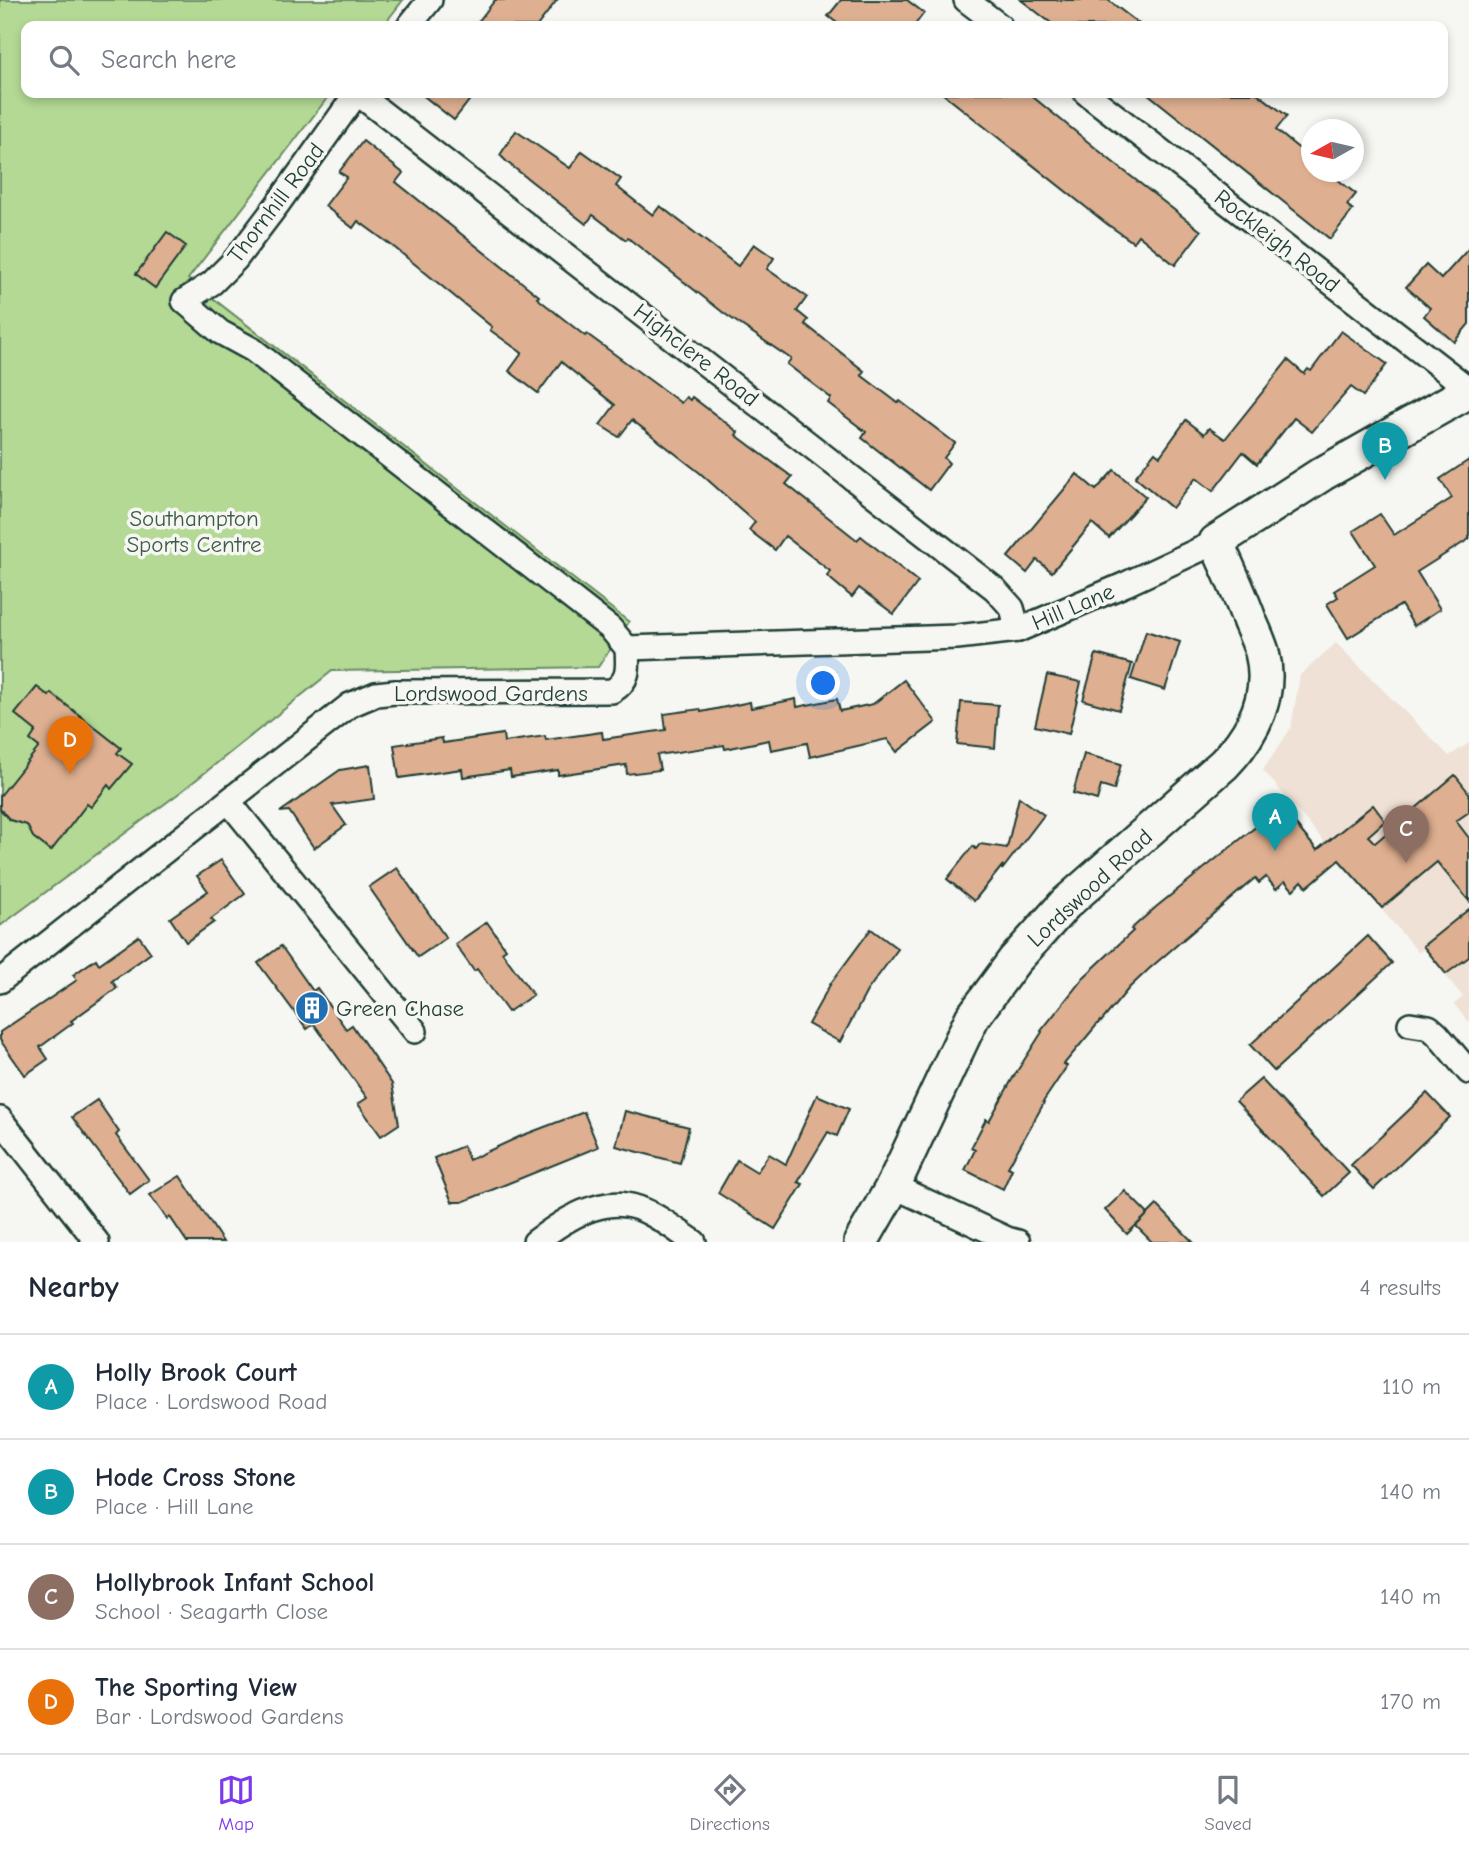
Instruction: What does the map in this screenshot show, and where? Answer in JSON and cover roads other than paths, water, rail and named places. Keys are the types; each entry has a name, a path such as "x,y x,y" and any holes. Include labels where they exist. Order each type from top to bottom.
{"street":[{"path":"413,21 430,0"},
{"path":"966,0 993,21"},
{"name":"Thornhill Road","path":"353,98 236,259 212,284 184,301 220,332 253,350 406,468 610,628 627,648"},
{"name":"Highclere Road","path":"363,98 995,589 1012,608 1018,630"},
{"name":"Rockleigh Road","path":"1092,98 1469,390"},
{"name":"Hill Lane","path":"627,648 957,637 1018,630 1216,542 1322,474 1469,390"},
{"name":"Lordswood Road","path":"862,1242 893,1186 972,1018 1014,961 1066,904 1224,764 1240,748 1250,732 1264,695 1265,671 1262,652 1239,590 1216,542"},
{"name":"Lordswood Gardens","path":"0,981 350,705 364,698 395,692 612,691 622,685 627,676 627,648"},
{"path":"229,802 415,1031"},
{"path":"1410,1024 1429,1027 1469,1072"},
{"path":"0,1118 97,1242"},
{"path":"893,1186 1018,1242"},
{"path":"535,1242 589,1209 621,1203 641,1209 694,1242"}],"place":[{"name":"Hode Cross Stone","path":"1385,480"},
{"name":"The Sporting View","path":"70,774"},
{"name":"Holly Brook Court","path":"1275,851"},
{"name":"Hollybrook Infant School","path":"1406,863"},
{"name":"Green Chase","path":"312,1008"}],"park label":[{"name":"Southampton Sports Centre","path":"194,531"}]}
